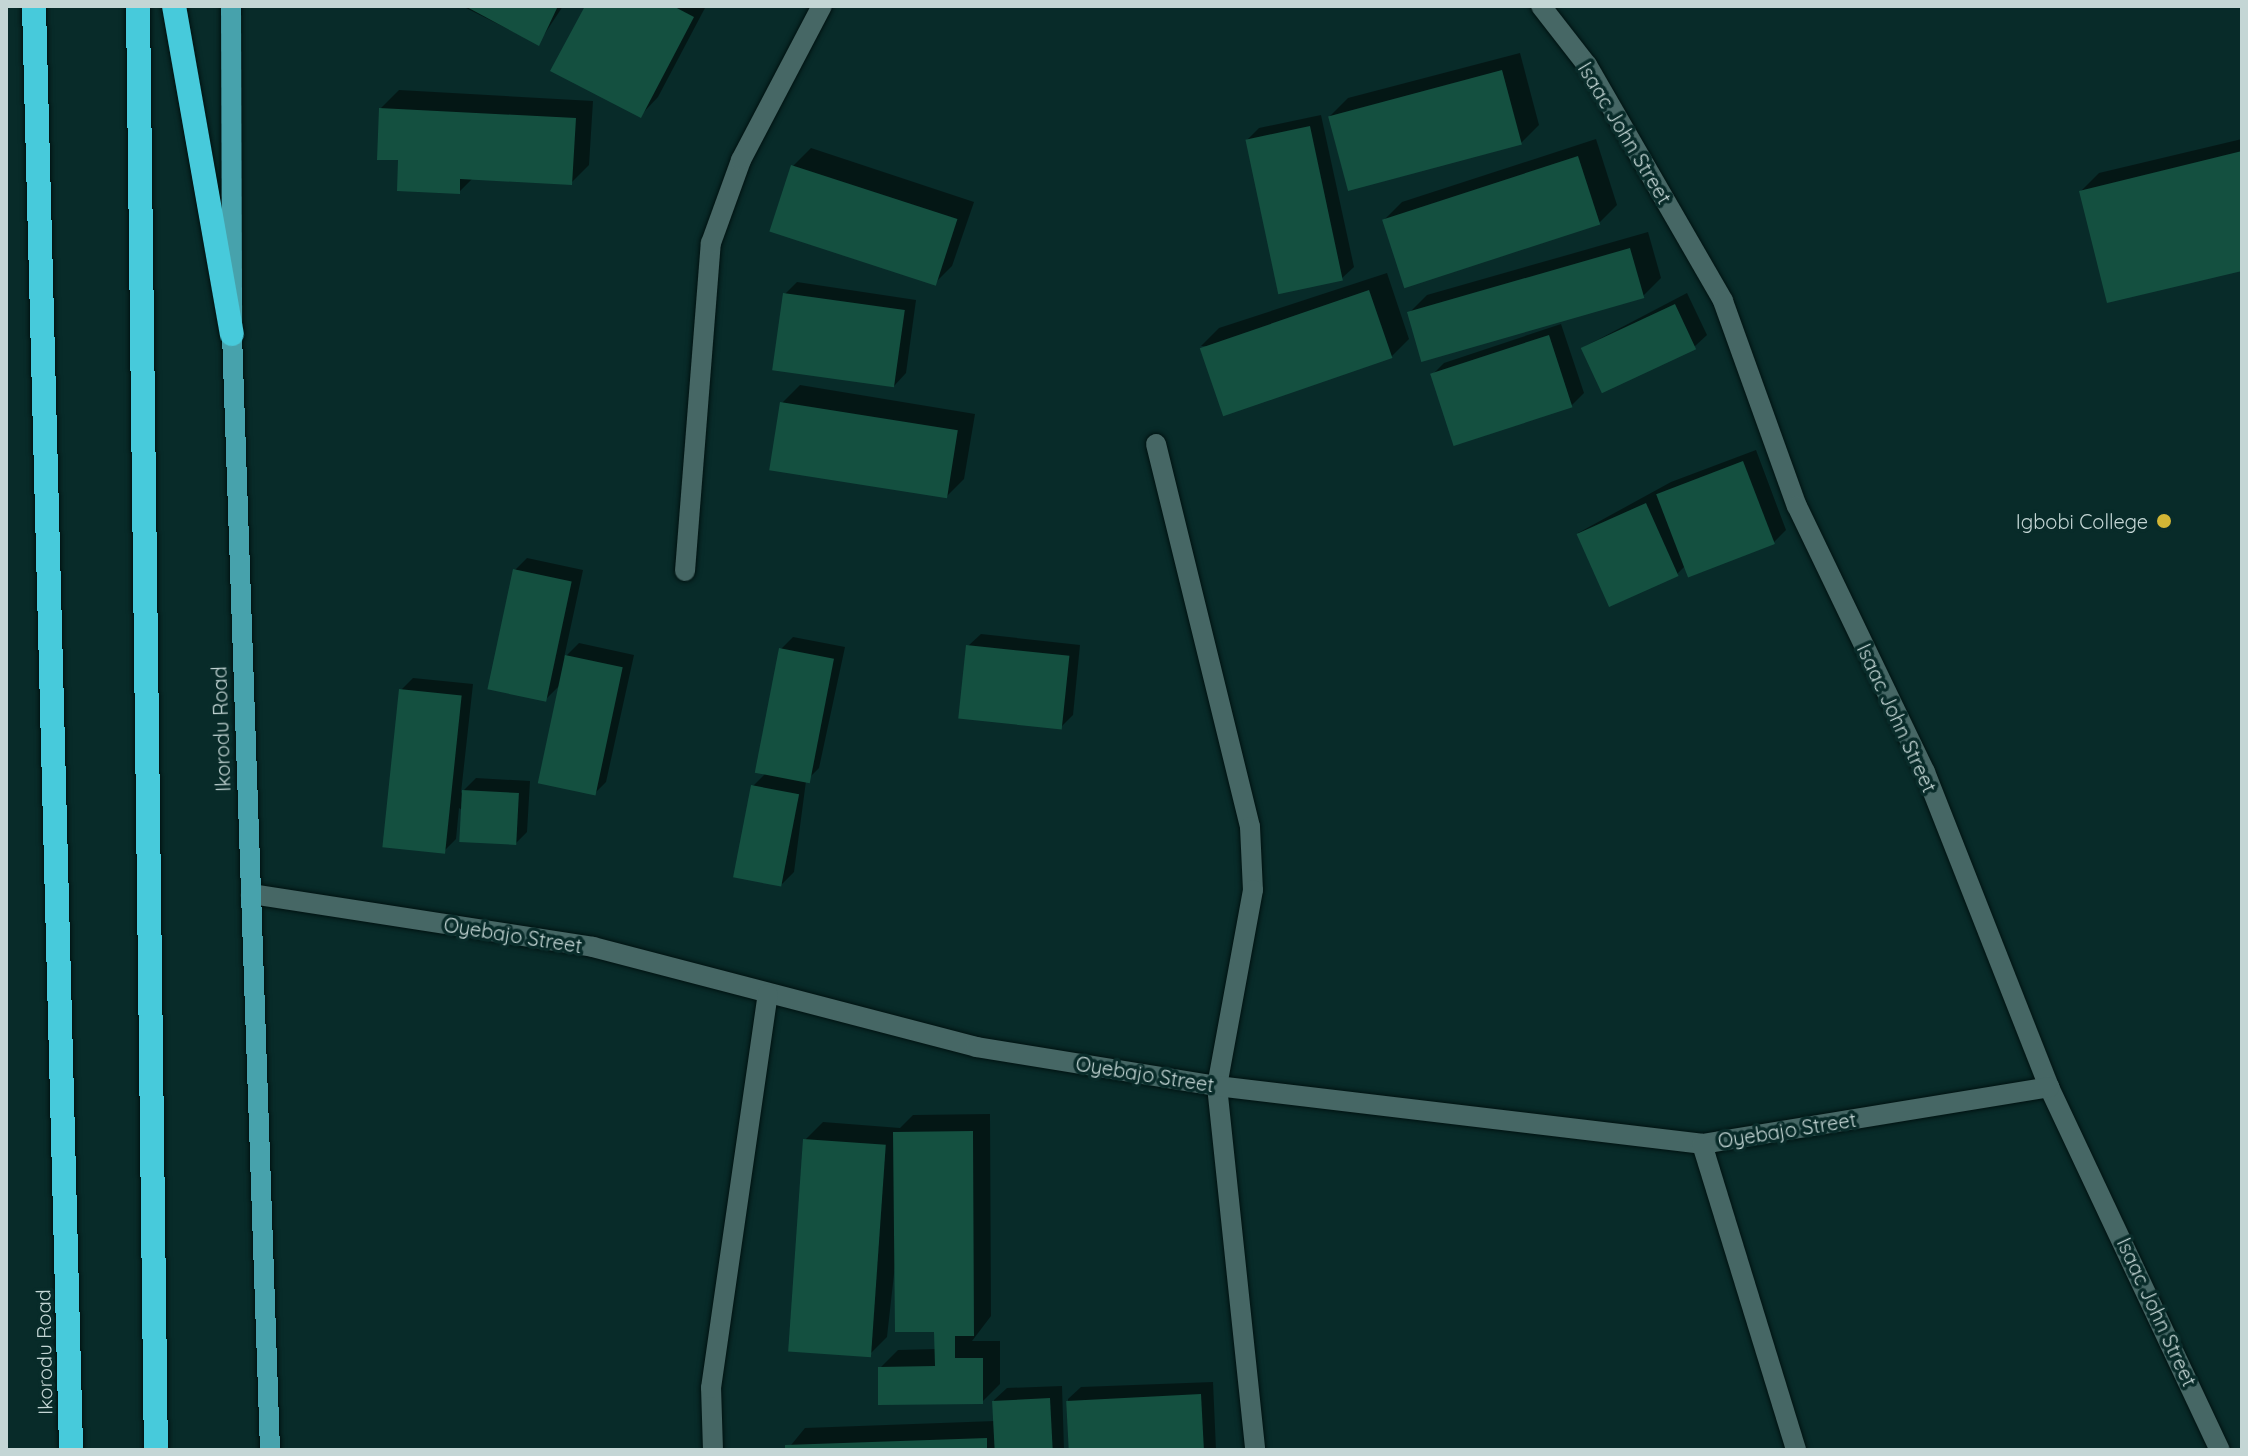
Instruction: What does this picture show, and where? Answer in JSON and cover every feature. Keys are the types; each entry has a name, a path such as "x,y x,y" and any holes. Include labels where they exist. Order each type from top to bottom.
{"highway":[{"name":"Ikorodu Road","path":"34,6 71,1450"},
{"path":"138,6 156,1450"},
{"path":"174,6 232,334"}],"main road":[{"name":"Ikorodu Road","path":"231,6 232,334 270,1450"}],"street":[{"path":"685,571 711,243 741,160 822,6"},
{"name":"Isaac John Street","path":"1541,6 1587,65 1723,301 1797,506 1925,772 2049,1087 2220,1450"},
{"path":"1156,444 1250,827 1253,890 1217,1086 1255,1450"},
{"name":"Oyebajo Street","path":"251,894 593,947 976,1047 1217,1086 1702,1144 2049,1087"},
{"path":"713,1450 711,1388 768,994"},
{"path":"1702,1144 1796,1450"}],"building":[{"path":"465,6 558,6 539,46"},
{"path":"585,6 673,6 694,17 641,118 550,71"},
{"path":"1502,70 1522,144 1348,191 1328,117"},
{"path":"379,108 576,118 572,185 460,179 460,194 397,191 398,160 377,160"},
{"path":"1310,126 1343,281 1278,294 1245,140"},
{"path":"2242,151 2242,271 2107,303 2079,191"},
{"path":"1578,156 1600,224 1404,288 1382,220"},
{"path":"791,165 957,219 936,286 769,232"},
{"path":"1630,248 1644,298 1421,362 1407,312"},
{"path":"1369,290 1392,358 1223,416 1200,348"},
{"path":"783,293 905,310 894,387 772,370"},
{"path":"1675,304 1696,349 1602,393 1581,348"},
{"path":"1549,335 1572,407 1454,446 1430,374"},
{"path":"780,402 958,430 947,498 769,470"},
{"path":"1743,461 1775,544 1688,577 1656,494"},
{"path":"1646,503 1679,576 1609,607 1577,534"},
{"path":"513,569 572,581 546,702 487,689"},
{"path":"966,645 1069,656 1062,729 958,719"},
{"path":"779,648 834,659 810,783 755,773"},
{"path":"565,655 623,667 595,795 538,783"},
{"path":"399,689 462,696 445,854 382,847"},
{"path":"751,785 799,794 781,887 733,877"},
{"path":"462,790 519,793 516,845 459,842"},
{"path":"973,1131 974,1336 955,1336 955,1358 983,1358 983,1404 878,1405 878,1367 935,1366 934,1332 895,1332 893,1132"},
{"path":"803,1139 886,1145 871,1357 788,1351"},
{"path":"1201,1394 1204,1450 1069,1450 1066,1401"},
{"path":"1050,1398 1053,1450 995,1450 992,1401"},
{"path":"987,1438 987,1450 785,1450 785,1445"}],"place":[{"name":"Igbobi College","path":"2164,521"}]}
